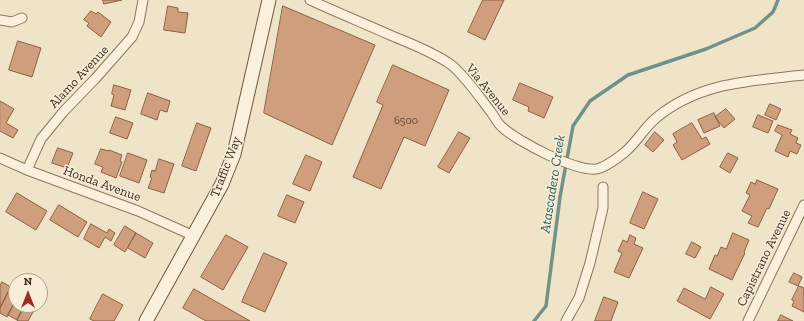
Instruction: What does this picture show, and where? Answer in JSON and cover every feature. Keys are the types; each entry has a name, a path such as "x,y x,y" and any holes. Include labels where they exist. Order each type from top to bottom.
{"street":[{"name":"Alamo Avenue","path":"27,170 41,139 64,111 132,37 139,22 143,0"},
{"name":"Traffic Way","path":"146,321 222,184 234,154 270,0"},
{"name":"Via Avenue","path":"310,0 433,53 452,65 467,81 501,127 537,149 580,168 599,169 625,152 645,128 665,111 675,104 702,91 732,83 804,75"},
{"path":"0,20 12,22 22,18"},
{"name":"Honda Avenue","path":"0,158 27,170 138,211 194,236"},
{"path":"566,321 579,298 590,263 603,208 603,187"},
{"name":"Capistrano Avenue","path":"748,321 804,205"}],"building":[{"path":"103,0 122,0 104,4"},
{"path":"483,0 504,0 485,40 468,32"},
{"path":"168,6 178,8 178,12 188,13 185,33 164,30"},
{"path":"283,6 375,45 332,145 264,113"},
{"path":"91,11 96,14 98,12 111,22 101,37 87,26 89,23 84,20"},
{"path":"18,41 41,48 32,77 9,70"},
{"path":"393,65 449,90 425,146 404,137 381,189 353,177 383,105 377,102"},
{"path":"520,83 553,97 544,118 528,111 529,107 513,100"},
{"path":"114,85 131,90 125,110 111,106 114,95 112,94"},
{"path":"148,93 170,101 167,112 160,110 157,120 141,114"},
{"path":"0,101 14,109 6,123 18,130 13,138 0,131"},
{"path":"770,104 781,109 776,120 765,115"},
{"path":"726,109 735,119 724,128 715,117"},
{"path":"714,113 720,126 704,133 698,120"},
{"path":"758,115 773,121 768,133 753,127"},
{"path":"116,117 133,123 127,139 110,133"},
{"path":"197,123 211,128 196,171 182,166"},
{"path":"692,123 702,139 706,137 710,144 682,160 673,145 677,142 673,134"},
{"path":"778,125 792,130 790,134 798,138 796,143 801,145 797,154 790,151 788,157 775,151 782,135 775,131"},
{"path":"459,132 470,138 449,173 438,167"},
{"path":"655,132 664,140 653,152 645,145"},
{"path":"58,148 73,153 67,168 52,163"},
{"path":"101,149 109,150 122,155 120,161 122,162 116,178 101,172 103,167 95,164"},
{"path":"128,153 147,160 139,183 120,176"},
{"path":"728,153 738,158 730,173 720,167"},
{"path":"306,155 322,162 310,191 293,184"},
{"path":"159,159 174,164 164,193 148,188 152,178 150,177 152,170 155,171"},
{"path":"757,180 778,189 769,209 767,208 758,227 748,223 752,216 742,211 750,195 746,193 751,182 755,184"},
{"path":"643,192 658,199 644,229 630,223"},
{"path":"17,193 47,211 36,230 6,212"},
{"path":"287,195 304,202 295,223 278,216"},
{"path":"59,205 87,222 78,237 50,220"},
{"path":"91,224 107,233 109,229 115,233 111,241 105,237 99,248 84,239"},
{"path":"125,226 136,233 125,252 114,245"},
{"path":"136,233 153,243 145,258 128,248"},
{"path":"733,233 749,240 744,252 745,253 732,280 709,269 715,255 717,256 721,247 726,249"},
{"path":"226,235 248,247 223,290 201,277"},
{"path":"630,235 636,238 634,244 643,248 629,278 614,272 622,253 618,251 623,240 627,242"},
{"path":"692,242 701,247 695,258 686,254"},
{"path":"264,253 287,263 265,312 242,302"},
{"path":"794,273 802,277 798,286 789,282"},
{"path":"2,282 8,285 8,293 0,308 0,287"},
{"path":"799,286 804,288 804,312 792,306 794,301 792,300"},
{"path":"711,287 724,294 710,319 677,301 684,288 705,299"},
{"path":"194,289 250,321 206,321 183,308"},
{"path":"8,293 9,313 7,317 0,313 0,308"},
{"path":"103,294 123,305 114,321 94,321 90,319"},
{"path":"604,297 618,302 611,321 595,321"},
{"path":"9,313 21,313 17,320 8,315"},
{"path":"21,313 32,313 28,321 17,320"},
{"path":"781,315 793,321 778,321"}],"waterway":[{"name":"Atascadero Creek","path":"534,321 546,306 560,197 573,126 590,101 628,75 706,49 755,28 773,12 778,0"}]}
